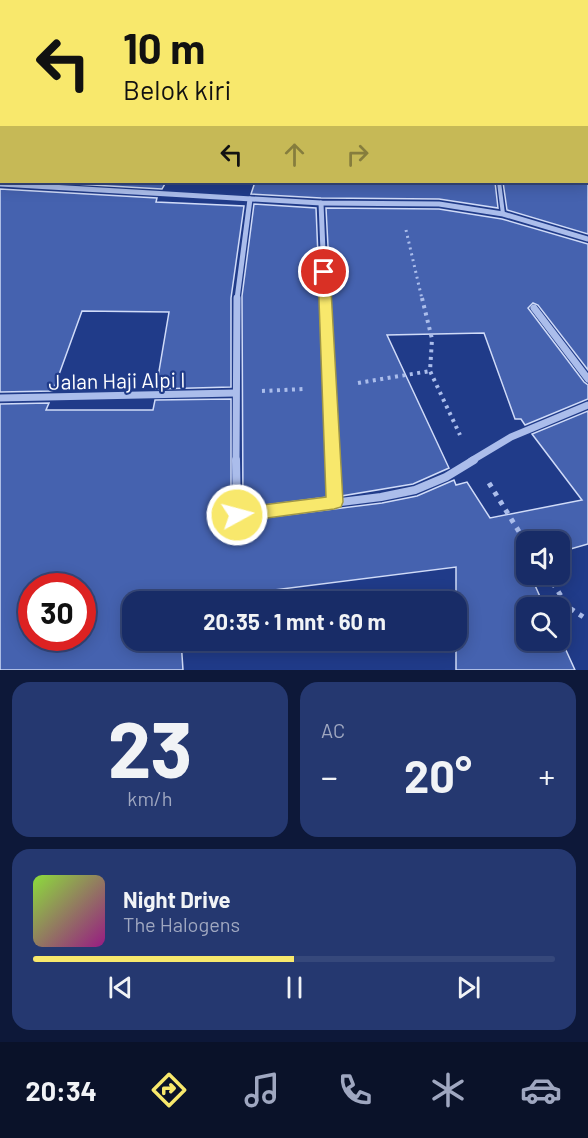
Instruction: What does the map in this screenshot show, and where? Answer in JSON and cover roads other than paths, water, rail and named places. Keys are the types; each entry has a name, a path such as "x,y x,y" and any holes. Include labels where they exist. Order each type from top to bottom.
{"street":[{"path":"0,184 321,203 439,204 503,214 588,239"},
{"path":"250,199 236,309 237,515 415,490 446,477 511,437 588,405"},
{"path":"321,203 334,502"},
{"path":"534,308 588,379"},
{"name":"Jalan Haji Alpi I","path":"0,398 235,393"}],"lane":[{"path":"499,183 503,214"}]}
